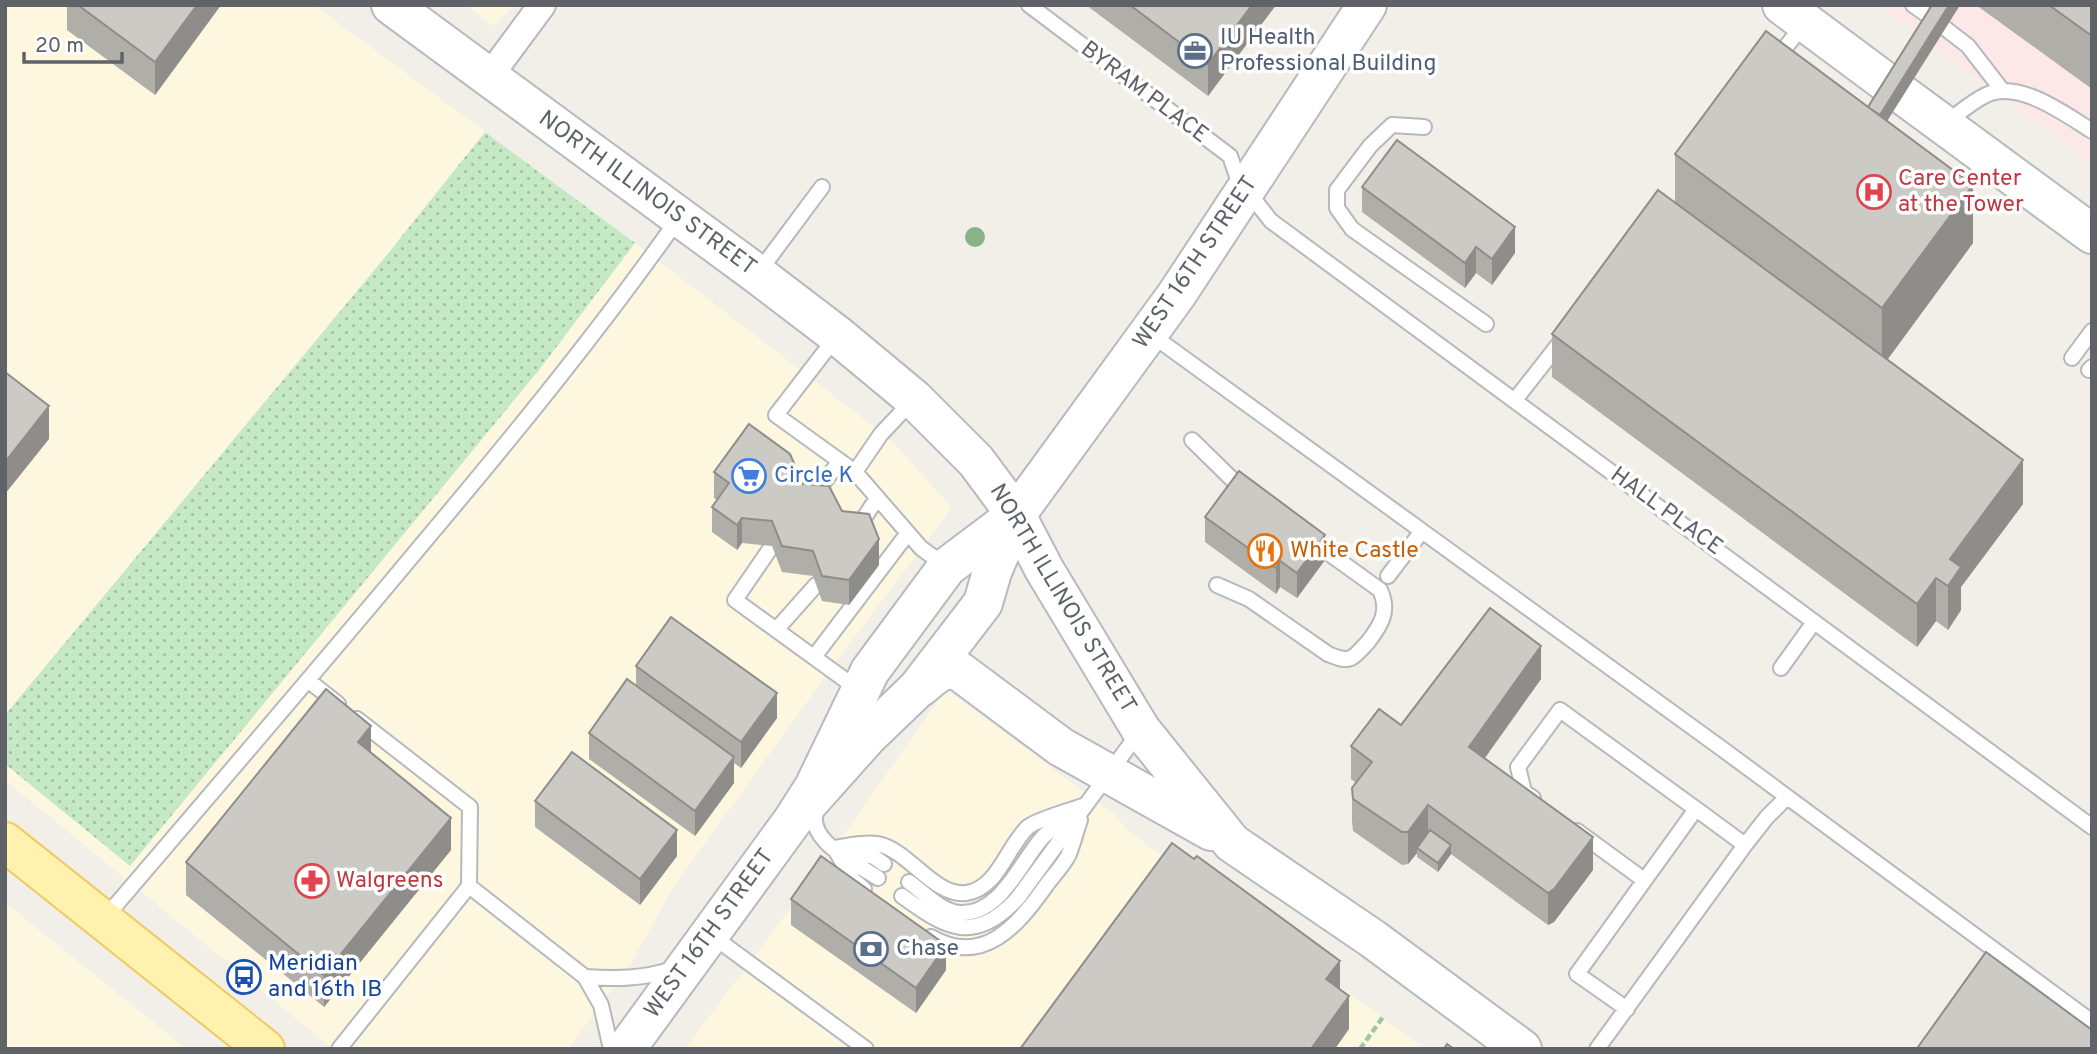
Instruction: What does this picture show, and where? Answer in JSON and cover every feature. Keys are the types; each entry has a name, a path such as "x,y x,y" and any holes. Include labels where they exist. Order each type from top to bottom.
{"main road":[{"name":"NORTH ILLINOIS STREET","path":"391,5 757,274 837,335 914,399 976,461 1016,515 1044,569 1141,730 1233,843 1373,939 1522,1049"},
{"name":"WEST 16TH STREET","path":"626,1049 793,820 814,787 884,700 983,603 992,572 1016,515 1149,332 1367,5"},
{"path":"1794,14 2092,234"},
{"name":"WEST 16TH STREET","path":"793,820 868,736 884,700 870,671 947,567 1016,515"},
{"path":"884,700 941,670 951,668 959,671 1061,747 1233,843"},
{"path":"5,842 264,1049"}],"street":[{"path":"488,78 542,5"}],"lane":[{"name":"BYRAM PLACE","path":"1029,5 1230,156 1238,179 1246,190"},
{"path":"1913,5 1933,19"},
{"path":"1771,66 1794,14"},
{"path":"1946,29 1968,46 2002,90"},
{"path":"1944,124 1987,94 2002,90 2023,93 2053,105 2092,131"},
{"path":"1424,127 1392,125 1370,146 1337,190 1337,208 1352,229 1486,324"},
{"path":"757,274 822,187"},
{"name":"HALL PLACE","path":"1246,190 1271,220 2092,827"},
{"path":"103,920 309,681 528,418 613,309 679,218"},
{"path":"1515,400 1569,330 1575,334"},
{"path":"2072,358 2092,331"},
{"path":"1149,332 2092,1022"},
{"path":"837,335 776,415 855,472 921,548 947,567"},
{"path":"855,472 881,433 914,399"},
{"path":"1192,440 1254,498"},
{"path":"803,509 839,461"},
{"path":"851,537 877,498"},
{"path":"1217,585 1249,598 1328,654 1339,659 1350,658 1358,653 1381,625 1385,613 1385,599 1380,590 1296,528"},
{"path":"1388,576 1422,531"},
{"path":"814,657 908,533"},
{"path":"772,546 735,600 814,657 884,700"},
{"path":"776,630 816,584"},
{"path":"1781,667 1814,622"},
{"path":"309,681 470,807 469,886 340,1049"},
{"path":"1546,808 1524,792 1518,767 1560,710 1745,845"},
{"path":"902,896 936,921 959,928 979,926 1001,916 1017,899 1141,730"},
{"path":"848,760 816,810 814,819 819,837 834,848 881,871"},
{"path":"1597,1049 1745,845 1787,797"},
{"path":"834,848 879,844 892,850 950,891 967,893 980,888 992,878 1029,826 1085,805"},
{"path":"909,882 941,905 959,913 977,910 995,900 1043,837 1085,805"},
{"path":"923,932 945,945 964,948 979,946 996,939 1012,928 1068,855 1085,805"},
{"path":"1627,1009 1577,974 1696,809"},
{"path":"1568,824 1644,880"},
{"path":"834,848 853,880 870,895"},
{"path":"469,886 584,977 600,1005 611,1049"},
{"path":"710,934 866,1049"},
{"path":"584,977 649,977 687,965"}],"path":[{"path":"1360,1049 1383,1017"}],"shaded area":[{"path":"5,5 314,5 635,243 859,415 897,447 952,508 843,652 674,886 630,965 568,1049 333,1049 5,780"},
{"path":"466,5 515,5 493,26"},
{"path":"1878,5 2092,5 2092,164"},
{"path":"946,689 1115,815 1127,830 1425,1049 685,1049 818,872"},
{"path":"5,903 172,1037 186,1049 5,1049"}],"green space":[{"path":"485,132 635,243 539,370 130,866 5,764 5,715 386,256"}],"building":[{"path":"78,5 197,5 155,62"},
{"path":"1130,5 1252,5 1208,64"},
{"path":"1932,5 1949,5 1880,115 1868,107"},
{"path":"2049,5 2092,5 2092,36"},
{"path":"1766,31 1973,185 1882,308 1675,154"},
{"path":"1397,140 1515,227 1492,259 1476,247 1465,263 1362,187"},
{"path":"1658,190 2023,460 1950,559 1961,567 1948,586 1936,578 1917,604 1552,334"},
{"path":"5,372 49,406 5,462"},
{"name":"Circle K","path":"749,424 790,454 803,484 829,486 842,511 869,514 879,539 849,580 822,576 813,551 782,546 772,521 742,518 737,525 712,507 729,483 714,472"},
{"path":"1239,471 1325,535 1297,573 1280,561 1276,568 1205,517"},
{"path":"1490,608 1541,646 1469,747 1593,837 1554,889 1548,893 1428,805 1408,832 1402,832 1353,799 1352,788 1372,762 1351,746 1379,709 1401,725"},
{"path":"671,617 777,693 741,742 636,666"},
{"path":"627,679 734,757 695,811 589,733"},
{"path":"326,689 371,726 358,742 451,818 324,975 186,862"},
{"path":"572,752 677,830 640,879 535,801"},
{"path":"1430,830 1451,845 1438,863 1417,848"},
{"path":"1172,843 1194,859 1197,856 1340,961 1326,979 1349,996 1311,1049 1020,1049"},
{"path":"821,856 946,945 916,988 791,899"},
{"path":"1986,952 2092,1030 2092,1049 1919,1049"}],"place":[{"name":"IU Health Professional Building","path":"1195,51"},
{"name":"Care Center at the Tower","path":"1874,192"},
{"name":"Circle K","path":"749,476"},
{"name":"White Castle","path":"1265,551"},
{"name":"Walgreens","path":"312,881"},
{"name":"Chase","path":"871,949"},
{"name":"Meridian and 16th IB","path":"244,977"}]}
